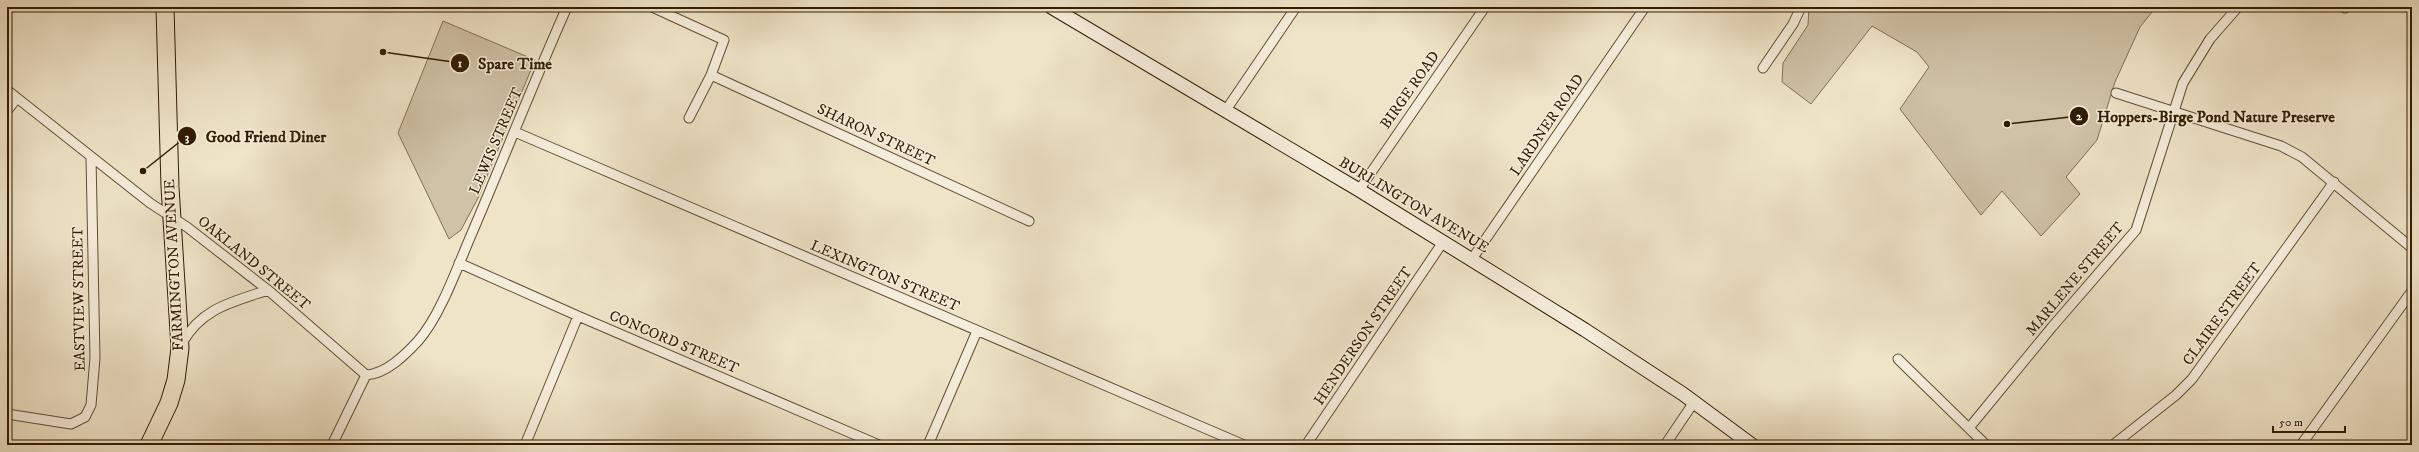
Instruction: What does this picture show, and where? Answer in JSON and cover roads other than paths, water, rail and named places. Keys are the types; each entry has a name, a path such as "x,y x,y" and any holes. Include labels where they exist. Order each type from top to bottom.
{"highway":[{"name":"FARMINGTON AVENUE","path":"150,445 169,403 176,380 180,348 173,217 165,7"}],"main road":[{"name":"BURLINGTON AVENUE","path":"1055,8 1359,190 1586,330 1694,402 1752,445"}],"street":[{"name":"LEWIS STREET","path":"366,375 375,375 395,362 418,340 430,323 460,263 567,7"},
{"path":"652,7 724,40 711,75 690,118"},
{"path":"1226,110 1296,7"},
{"name":"BIRGE ROAD","path":"1359,190 1485,7"},
{"name":"LARDNER ROAD","path":"1472,259 1645,7"},
{"path":"1763,68 1793,24 1801,7"},
{"name":"MARLENE STREET","path":"1969,428 2052,327 2136,230 2172,112 2192,66 2222,22 2238,7"},
{"name":"SHARON STREET","path":"711,75 1029,221"},
{"name":"OAKLAND STREET","path":"7,90 150,203 173,217 268,290 366,375"},
{"path":"2116,94 2281,146 2302,157 2412,248"},
{"path":"7,111 17,98"},
{"name":"LEXINGTON STREET","path":"515,132 1244,445"},
{"name":"EASTVIEW STREET","path":"7,414 45,418 65,424 76,423 85,417 92,396 95,358 92,157"},
{"name":"CLAIRE STREET","path":"2113,445 2176,395 2192,379 2334,182"},
{"name":"HENDERSON STREET","path":"1306,445 1401,306 1442,242"},
{"name":"CONCORD STREET","path":"460,263 578,316 879,445"},
{"path":"180,348 188,332 207,314 226,304 268,290"},
{"path":"2301,445 2412,291"},
{"path":"525,445 578,316"},
{"path":"928,445 977,331"},
{"path":"1898,359 1986,445"},
{"path":"332,445 366,375"},
{"path":"1665,445 1694,402"}],"place":[{"name":"Spare Time","path":"383,52"},
{"name":"Hoppers-Birge Pond Nature Preserve","path":"2007,124"},
{"name":"Good Friend Diner","path":"143,171"}]}
